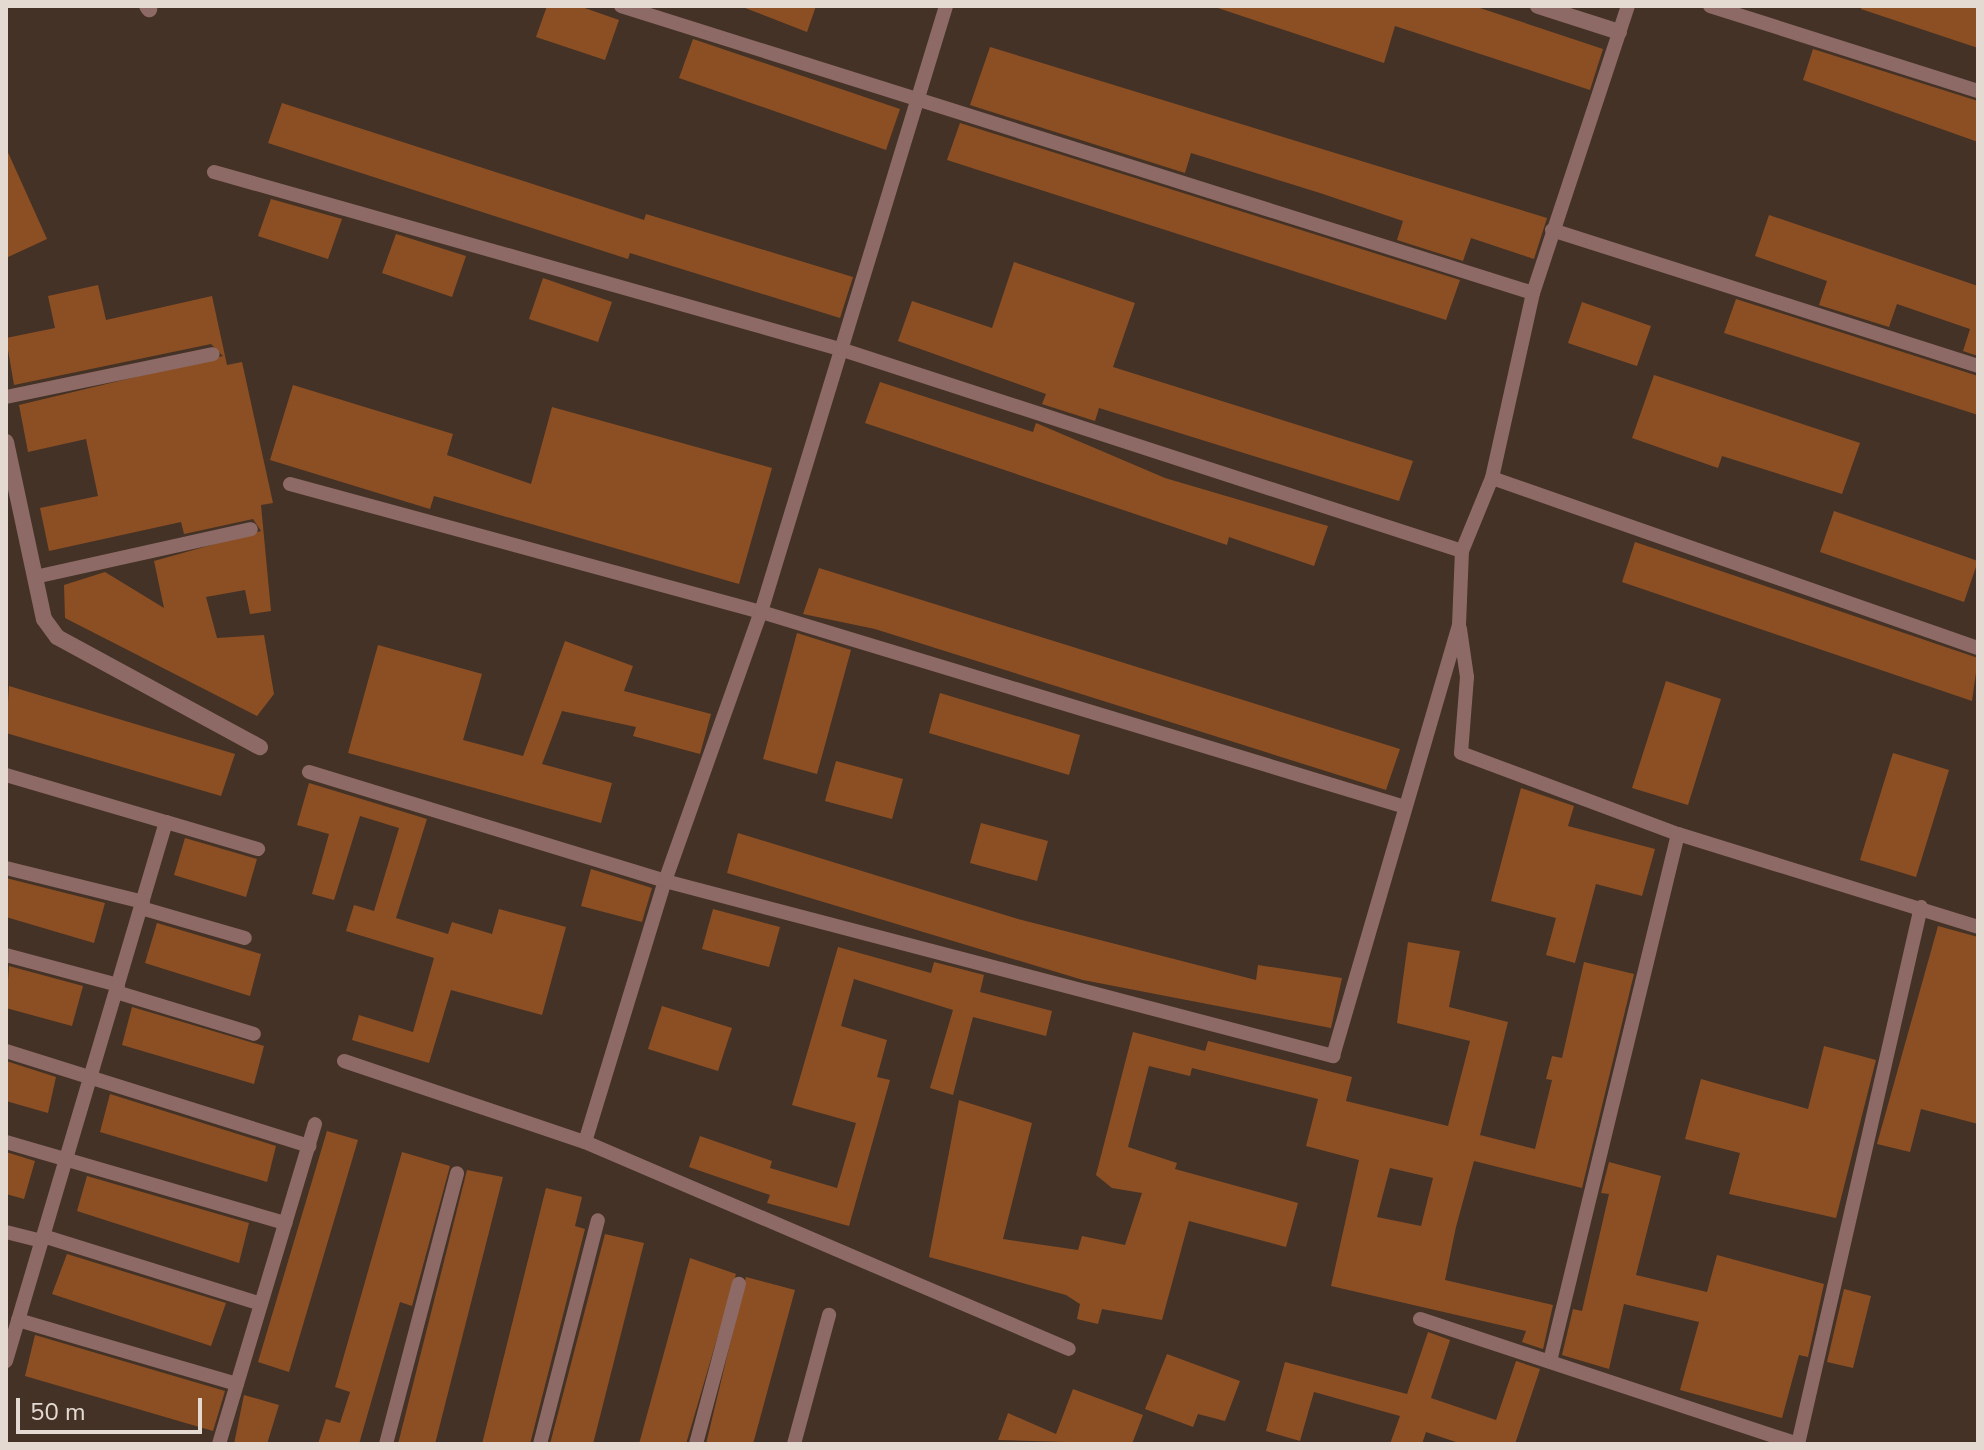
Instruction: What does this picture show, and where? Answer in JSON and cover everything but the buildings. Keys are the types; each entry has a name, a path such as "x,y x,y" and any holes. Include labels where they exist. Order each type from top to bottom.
{"street":[{"path":"1538,6 1619,32"},
{"path":"6,442 44,619 57,637 260,747"}],"lane":[{"path":"621,6 1533,293"},
{"path":"585,1142 665,881 761,612 913,100 946,6"},
{"path":"1628,6 1552,230 1533,293 1492,478 1462,551 1459,625 1467,677 1461,753 1678,834 1978,927"},
{"path":"1710,6 1978,91"},
{"path":"214,172 840,349 1462,551"},
{"path":"1552,230 1978,366"},
{"path":"6,397 213,354"},
{"path":"1492,478 1978,648"},
{"path":"290,484 761,612 1402,806"},
{"path":"35,577 251,529"},
{"path":"309,772 665,881 1333,1056 1402,806 1459,625"},
{"path":"6,775 258,849"},
{"path":"6,1361 13,1324 42,1238 166,822"},
{"path":"1551,1357 1678,834"},
{"path":"6,868 142,905 245,938"},
{"path":"1420,1319 1551,1357 1798,1444 1921,907"},
{"path":"6,955 254,1034"},
{"path":"6,1051 309,1146"},
{"path":"344,1061 585,1142 1069,1349"},
{"path":"219,1444 315,1124"},
{"path":"6,1142 285,1223"},
{"path":"386,1444 457,1173"},
{"path":"540,1444 598,1220"},
{"path":"6,1232 42,1238 261,1304"},
{"path":"696,1444 739,1284"},
{"path":"794,1444 829,1315"},
{"path":"13,1324 237,1384"}]}
